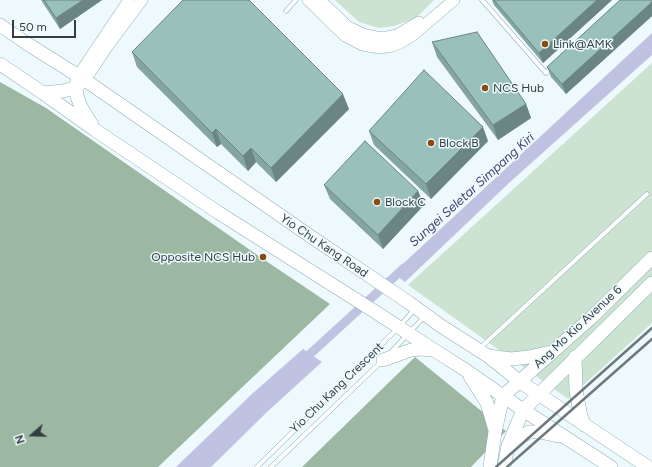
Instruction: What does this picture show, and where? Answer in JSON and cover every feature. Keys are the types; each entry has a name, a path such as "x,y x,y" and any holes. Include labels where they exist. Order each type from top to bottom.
{"main road":[{"name":"Yio Chu Kang Road","path":"0,25 80,81 484,353 519,381 648,467"},
{"path":"0,64 219,213 377,312 611,467"},
{"path":"43,93 63,92 80,81"},
{"path":"80,81 77,96 95,130"},
{"name":"Ang Mo Kio Avenue 6","path":"503,396 592,317 652,258"},
{"name":"Ang Mo Kio Avenue 6","path":"523,410 575,357 652,283"},
{"path":"383,360 411,350 434,350"},
{"path":"484,353 511,359 529,357 553,351"},
{"path":"575,357 576,390 584,425"},
{"path":"467,371 487,403 496,432"},
{"path":"490,467 503,396"},
{"path":"504,467 508,446 523,410"},
{"path":"508,446 529,432 540,432 565,437"}],"street":[{"path":"80,81 107,46 129,6 142,0"},
{"path":"308,0 345,36 362,45 380,48 400,43 411,31 449,1"},
{"path":"320,0 348,27 366,35 382,38 411,31"}],"lane":[{"path":"286,11 296,0"},
{"path":"483,0 508,26 546,73 557,63"},
{"path":"484,353 647,194"},
{"name":"Yio Chu Kang Crescent","path":"257,467 404,330 421,311"},
{"name":"Yio Chu Kang Crescent","path":"271,467 383,360 404,330 421,311"}],"green space":[{"path":"335,0 434,0 416,18 394,26 379,28 359,22"},
{"path":"652,63 652,323 568,399 408,285"},
{"path":"0,82 46,108 330,304 158,467 0,467"},
{"path":"415,357 506,431 471,467 302,467"}],"water":[{"path":"652,33 652,55 509,183 405,282 393,273"},
{"path":"303,349 322,362 267,412 211,467 176,467 253,393"}],"building":[{"path":"44,0 83,0 56,18"},
{"path":"183,0 249,0 343,94 271,168 251,148 243,156 216,129 212,133 132,52"},
{"name":"Link@AMK","path":"494,0 597,0 539,53"},
{"path":"620,0 652,0 652,2 562,84 547,67"},
{"name":"NCS Hub","path":"477,32 526,104 493,125 432,42"},
{"name":"Block B","path":"424,70 483,127 426,184 369,131"},
{"name":"Block C","path":"365,141 418,191 378,235 324,185"}],"waterway":[{"name":"Sungei Seletar Simpang Kiri","path":"310,354 404,268"}],"railway":[{"path":"496,467 652,328"},
{"path":"507,467 652,339"}],"place":[{"name":"Link@AMK","path":"545,44"},
{"name":"NCS Hub","path":"485,88"},
{"name":"Block B","path":"431,143"},
{"name":"Block C","path":"377,202"},
{"name":"Opposite NCS Hub","path":"263,257"}]}
